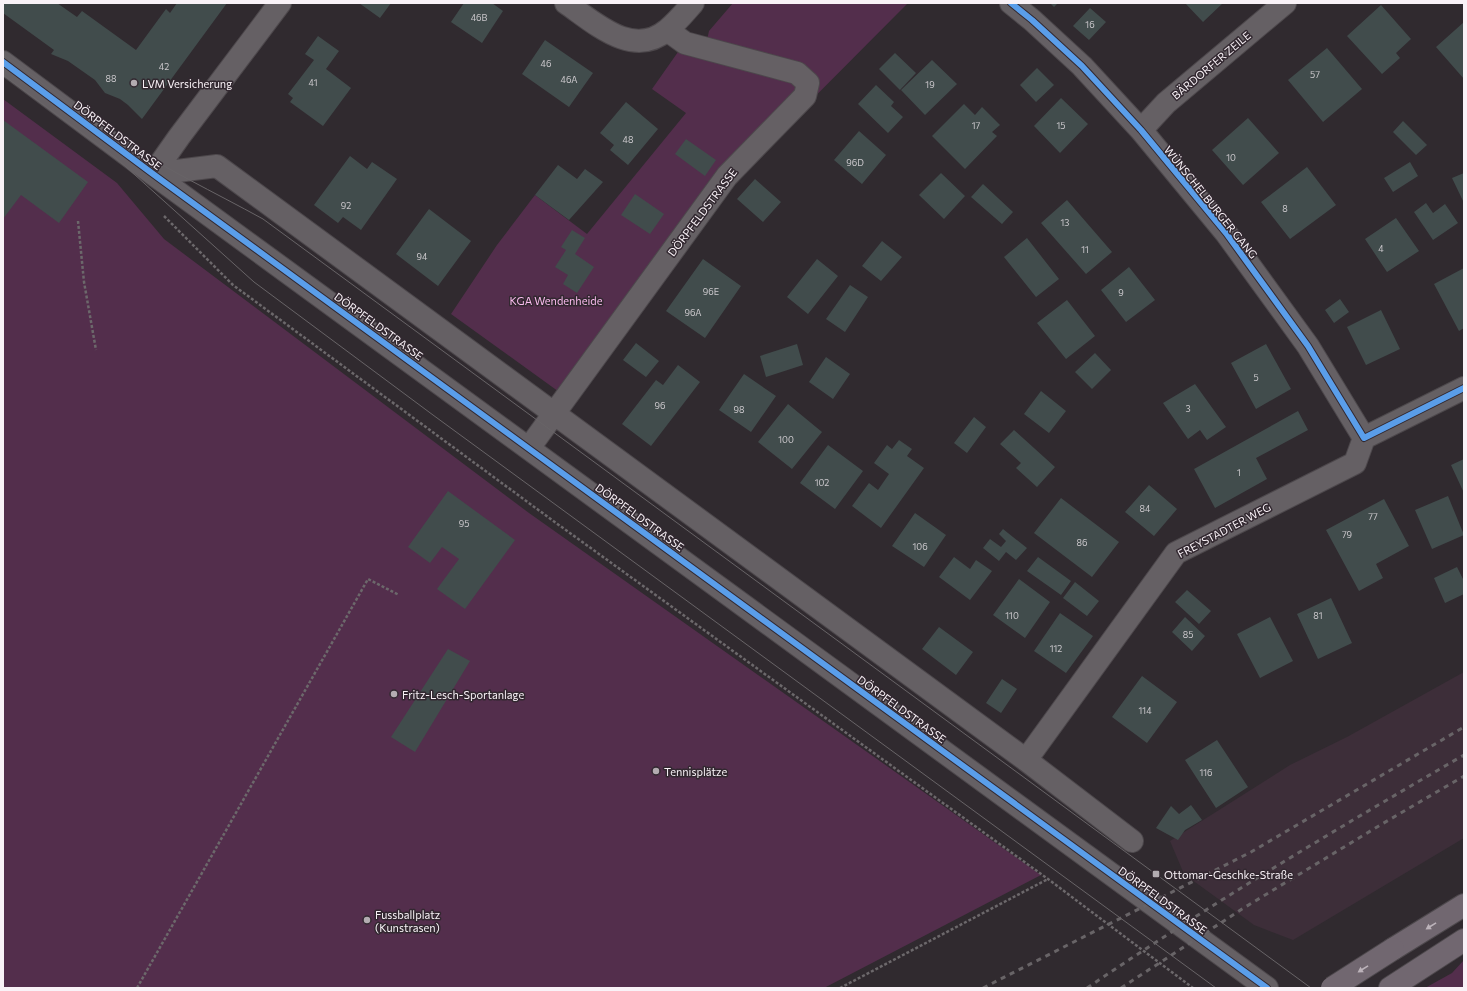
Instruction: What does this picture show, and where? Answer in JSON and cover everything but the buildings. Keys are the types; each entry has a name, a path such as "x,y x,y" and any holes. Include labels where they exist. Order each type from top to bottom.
{"highway":[{"path":"1332,988 1464,905"},
{"path":"1390,988 1464,940"}],"street":[{"path":"153,174 280,3"},
{"path":"566,3 608,32 629,41 650,39 666,30 693,3"},
{"name":"WÜNSCHELBURGER GANG","path":"1011,3 1032,20 1082,66 1141,130 1226,233 1308,346 1364,438"},
{"name":"BÄRDORFER ZEILE","path":"1141,130 1166,103 1285,3"},
{"name":"DÖRPFELDSTRASSE","path":"553,413 727,176 805,96 808,83 797,73 685,43 666,30"},
{"name":"DÖRPFELDSTRASSE","path":"3,62 153,174 1267,988"},
{"name":"DÖRPFELDSTRASSE","path":"153,174 217,166 1026,760 1132,841"},
{"path":"1364,438 1464,388"},
{"path":"529,448 553,413"},
{"name":"FREYSTADTER WEG","path":"1026,760 1176,553 1355,463 1364,438"}],"path":[{"path":"161,213 233,285 552,520 1048,879 1193,988"},
{"path":"78,221 84,282 96,350"},
{"path":"137,988 368,579 398,595"},
{"path":"840,988 1048,879"}],"shaded area":[{"path":"1464,672 1464,838 1293,940 1254,925 1184,874 1170,841 1290,765 1347,737"}],"green space":[{"name":"KGA Wendenheide","path":"733,3 908,3 739,173 573,402 451,314 497,245 535,195 587,234 686,113 652,89 678,52 703,58 709,31"},
{"name":"Fritz-Lesch-Sportanlage","path":"3,99 117,183 164,239 529,513 1041,875 824,988 3,988"},
{"path":"1464,960 1464,988 1425,988 1452,973"}],"tram line":[{"path":"3,54 116,137 170,169 263,219 1311,988"},
{"path":"3,75 115,157 254,282 433,415 1216,988"}],"railway":[{"path":"983,988 1251,852 1464,727"},
{"path":"1087,988 1179,927 1273,868 1464,755"},
{"path":"1121,988 1242,909 1464,776"}],"cycle path":[{"path":"1011,3 1032,20 1082,66 1141,130 1226,233 1308,346 1364,438 1464,388"},
{"path":"3,62 153,174 1267,988"}],"place":[{"name":"LVM Versicherung","path":"134,83"},
{"name":"Fritz-Lesch-Sportanlage","path":"394,694"},
{"name":"Tennisplätze","path":"656,771"},
{"name":"Ottomar-Geschke-Straße","path":"1156,874"},
{"name":"Fussballplatz (Kunstrasen)","path":"367,920"}]}
